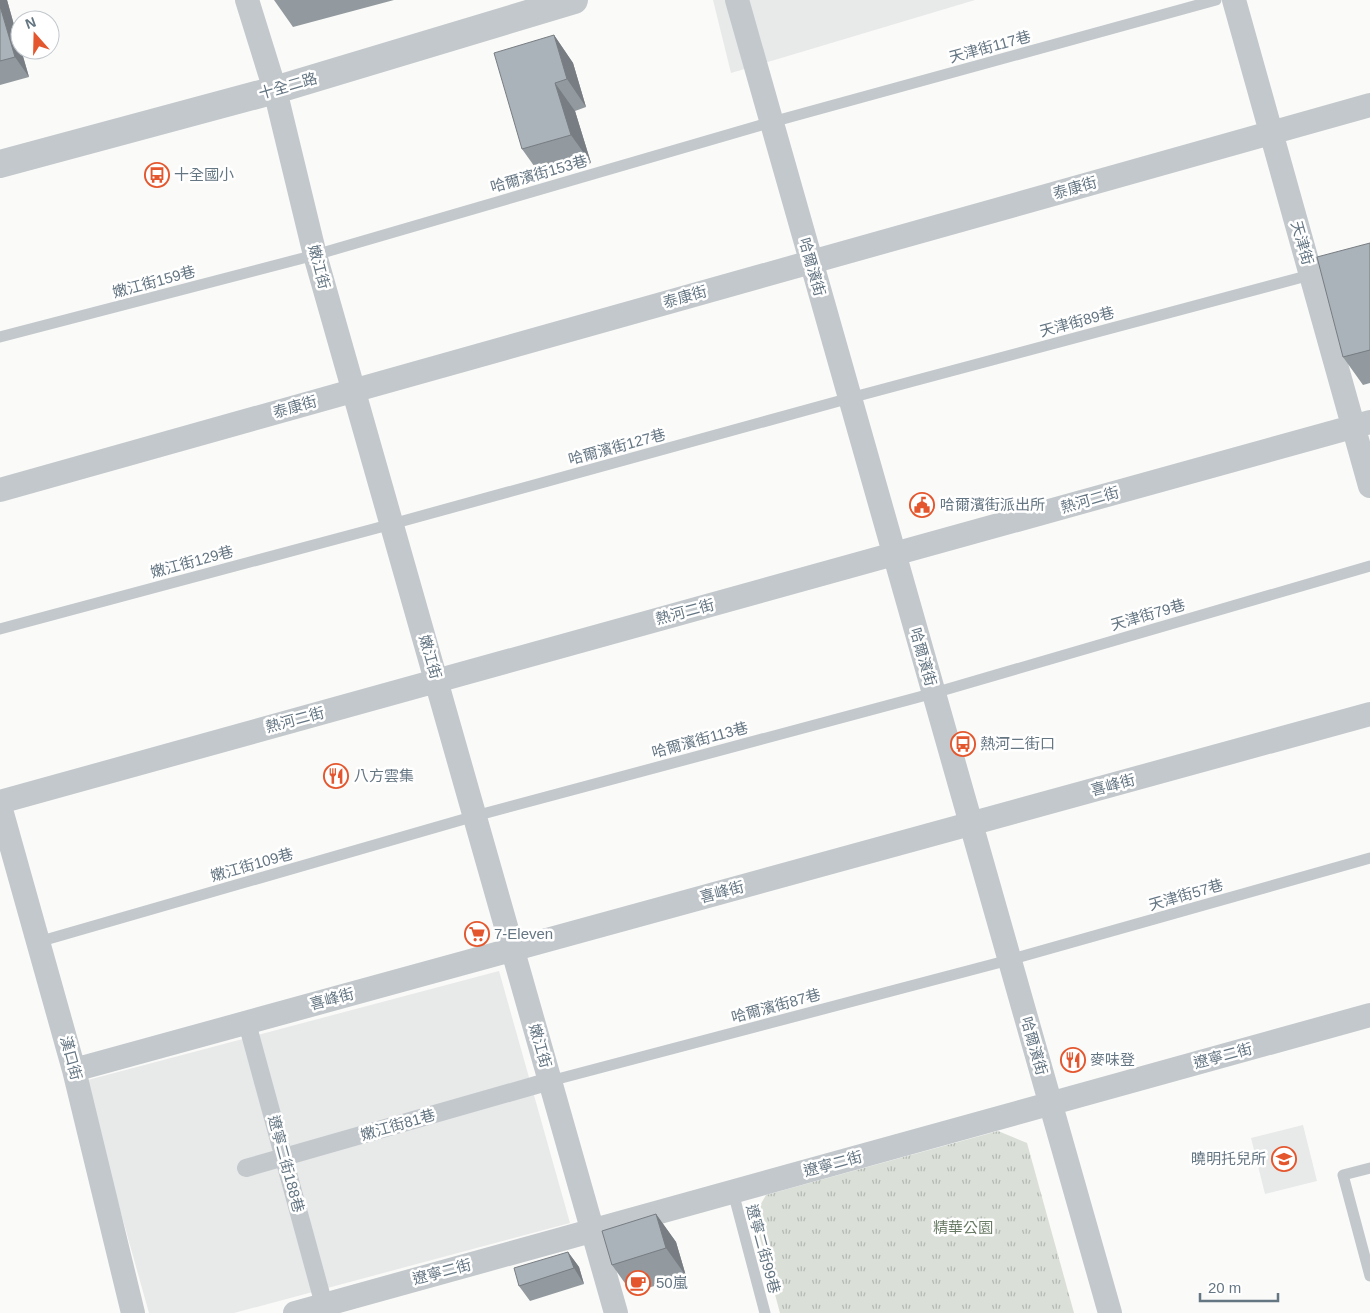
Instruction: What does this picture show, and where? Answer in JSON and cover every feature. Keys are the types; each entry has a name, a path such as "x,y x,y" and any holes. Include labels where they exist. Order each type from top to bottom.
{"street":[{"name":"嫩江街","path":"247,0 275,90 315,255 616,1313"},
{"name":"十全二路","path":"0,164 275,90 574,0"},
{"name":"哈爾濱街","path":"737,0 1110,1313"},
{"name":"天津街","path":"1234,0 1271,133 1319,273 1362,424 1370,486"},
{"name":"泰康街","path":"0,490 1370,105"},
{"name":"熱河二街","path":"0,802 1362,424"},
{"name":"喜峰街","path":"74,1070 1370,714"},
{"name":"漢口街","path":"0,806 74,1070 133,1313"},
{"name":"遼寧二街","path":"295,1313 1370,1015"},
{"name":"遼寧二街188巷","path":"247,1022 324,1305"},
{"name":"嫩江街81巷","path":"246,1168 550,1081"}],"lane":[{"name":"天津街117巷","path":"772,122 1216,0"},
{"name":"哈爾濱街153巷","path":"315,255 772,122"},
{"name":"嫩江街159巷","path":"0,337 315,255"},
{"name":"天津街89巷","path":"850,398 1319,273"},
{"name":"哈爾濱街127巷","path":"392,524 850,398"},
{"name":"嫩江街129巷","path":"0,629 392,524"},
{"name":"天津街79巷","path":"934,693 1370,566"},
{"name":"哈爾濱街113巷","path":"475,816 934,693"},
{"name":"嫩江街109巷","path":"38,942 475,816"},
{"name":"天津街57巷","path":"1009,960 1370,858"},
{"name":"哈爾濱街87巷","path":"550,1081 1009,960"},
{"path":"1370,1168 1343,1176 1370,1276"},
{"name":"遼寧二街99巷","path":"733,1192 765,1313"}],"shaded area":[{"path":"713,0 975,0 731,73"},
{"path":"499,971 570,1223 234,1313 149,1313 84,1081"},
{"name":"曉明托兒所","path":"1303,1125 1317,1181 1265,1194 1251,1138"}],"green space":[{"name":"精華公園","path":"998,1131 1027,1143 1074,1313 780,1313 754,1216 766,1195"}],"building":[{"path":"0,6 10,40 10,58 0,61"},
{"path":"554,35 567,79 555,83 571,135 522,149 494,53"},
{"path":"1370,243 1370,350 1343,357 1317,257"},
{"path":"656,1214 666,1248 612,1265 602,1231"},
{"path":"568,1252 574,1268 519,1286 514,1268"}],"place":[{"name":"十全國小","path":"157,175"},
{"name":"哈爾濱街派出所","path":"922,505"},
{"name":"熱河二街口","path":"963,744"},
{"name":"八方雲集","path":"336,776"},
{"name":"7-Eleven","path":"477,934"},
{"name":"麥味登","path":"1073,1060"},
{"name":"曉明托兒所","path":"1284,1159"},
{"name":"50嵐","path":"638,1283"}]}
